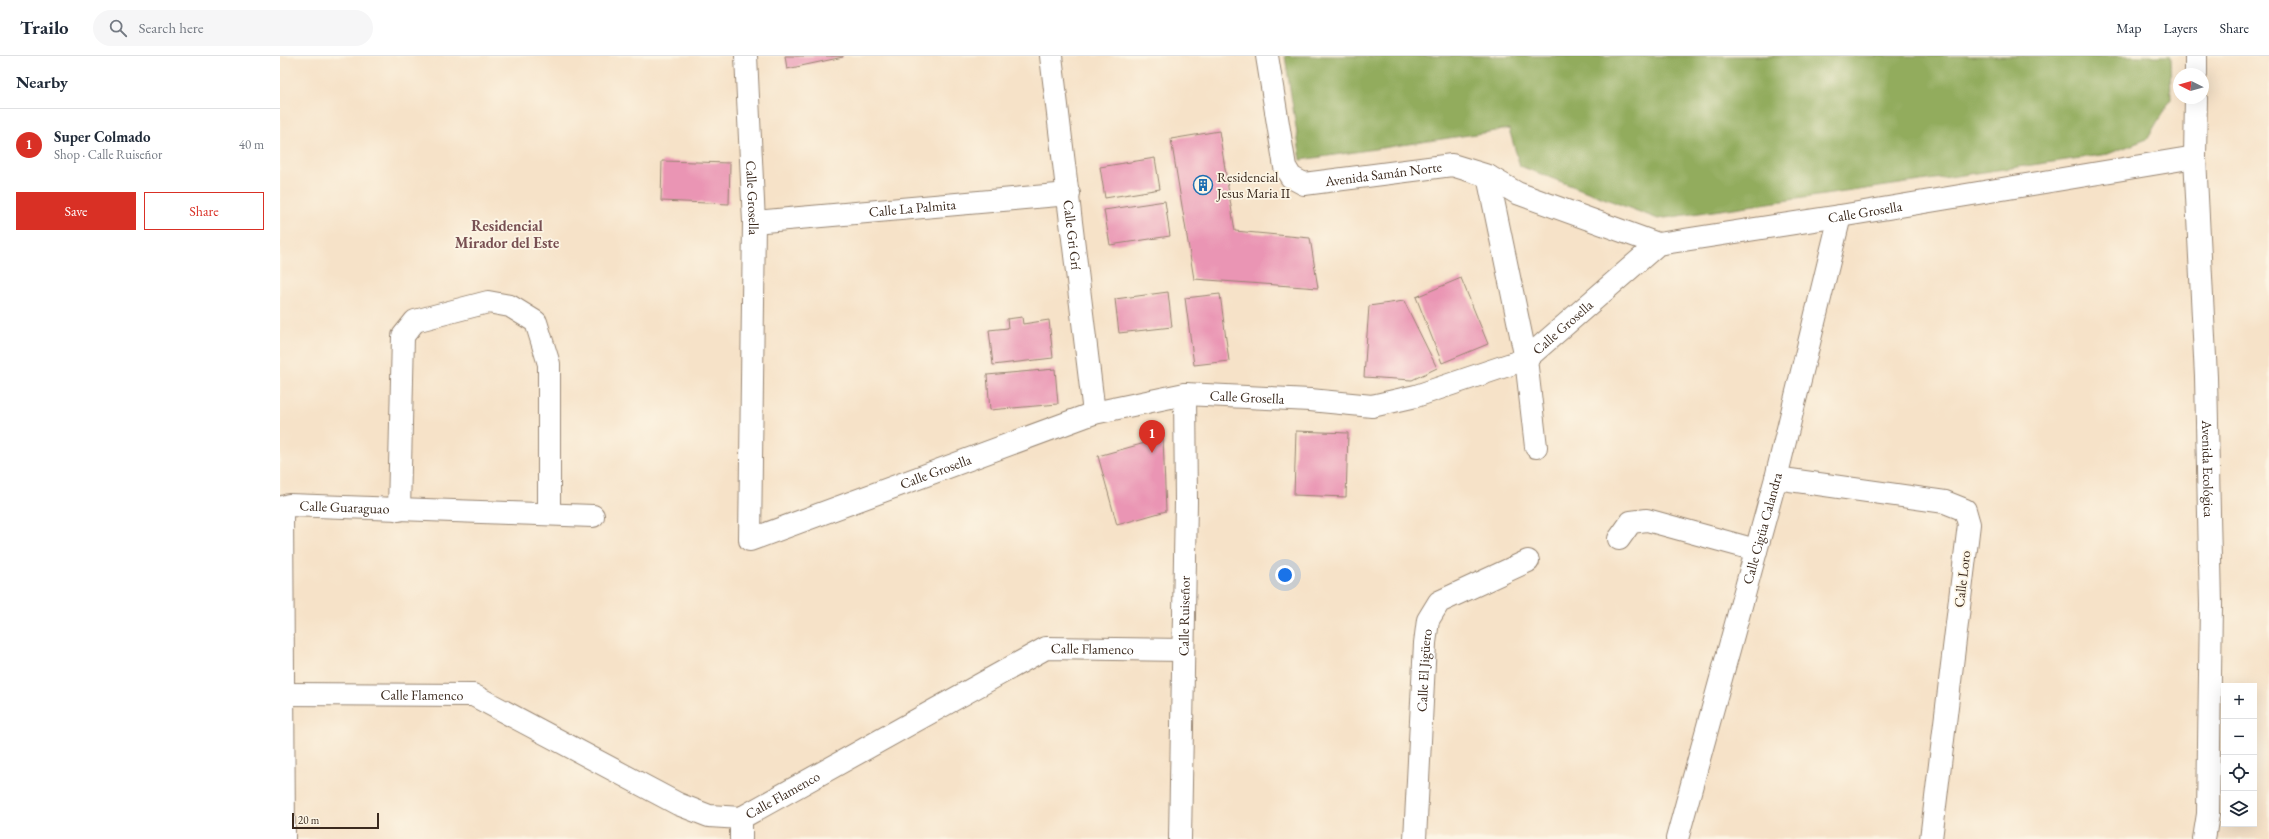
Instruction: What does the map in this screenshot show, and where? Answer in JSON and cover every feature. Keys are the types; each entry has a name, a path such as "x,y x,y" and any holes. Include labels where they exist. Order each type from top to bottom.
{"street":[{"name":"Calle Grosella","path":"746,56 754,222 750,540 1094,413 1185,394 1310,400 1372,406 1416,396 1526,359 1658,244 1840,216 2195,157"},
{"name":"Calle Gri Grí","path":"1051,56 1069,194 1094,413"},
{"name":"Avenida Samán Norte","path":"1267,56 1285,167 1291,177 1304,184 1452,165 1488,176 1517,193 1658,244"},
{"path":"2196,56 2196,68"},
{"name":"Avenida Ecológica","path":"2196,104 2195,157 2206,377 2211,605 2208,814 2204,839"},
{"path":"1488,176 1526,359 1536,447"},
{"name":"Calle La Palmita","path":"754,222 1069,194"},
{"name":"Calle Cigüa Calandra","path":"1677,839 1776,478 1840,216"},
{"path":"399,510 403,336 415,321 488,302 510,306 536,322 549,364 549,514"},
{"name":"Calle Ruiseñor","path":"1180,839 1186,502 1185,394"},
{"name":"Calle Loro","path":"1776,478 1946,502 1965,510 1969,524 1931,839"},
{"name":"Calle Guaraguao","path":"284,839 282,507 289,505 593,516"},
{"path":"1619,539 1631,522 1647,520 1756,550"},
{"name":"Calle El Jigüero","path":"1415,839 1425,643 1428,620 1439,602 1528,561"},
{"name":"Calle Flamenco","path":"283,694 473,695 678,804 741,828 1046,648 1183,650"}],"green space":[{"path":"1285,56 2170,56 2171,99 2147,139 2108,154 1658,219 1520,166 1509,129 1301,160"}],"building":[{"path":"785,56 843,56 843,57 787,69"},
{"name":"Residencial Jesus Maria II","path":"1219,131 1235,231 1310,238 1318,288 1194,279 1171,139"},
{"path":"1155,158 1160,189 1105,198 1100,167"},
{"path":"662,161 730,163 729,204 661,201"},
{"path":"1165,201 1170,236 1110,245 1104,210"},
{"path":"1461,278 1488,344 1442,363 1416,297"},
{"path":"1168,292 1172,327 1119,333 1115,299"},
{"path":"1220,294 1229,361 1194,365 1185,298"},
{"path":"1404,301 1437,368 1412,380 1364,377 1369,306"},
{"path":"1022,317 1023,324 1049,320 1053,358 993,365 989,330 1008,328 1007,319"},
{"path":"1055,369 1058,404 990,410 987,375"},
{"path":"1296,431 1348,433 1346,497 1294,495"},
{"path":"1163,438 1166,511 1117,525 1098,456"}],"place":[{"name":"Residencial Jesus Maria II","path":"1203,185"},
{"name":"Super Colmado","path":"1152,453"}],"district":[{"name":"Residencial Mirador del Este","path":"507,234"}]}
